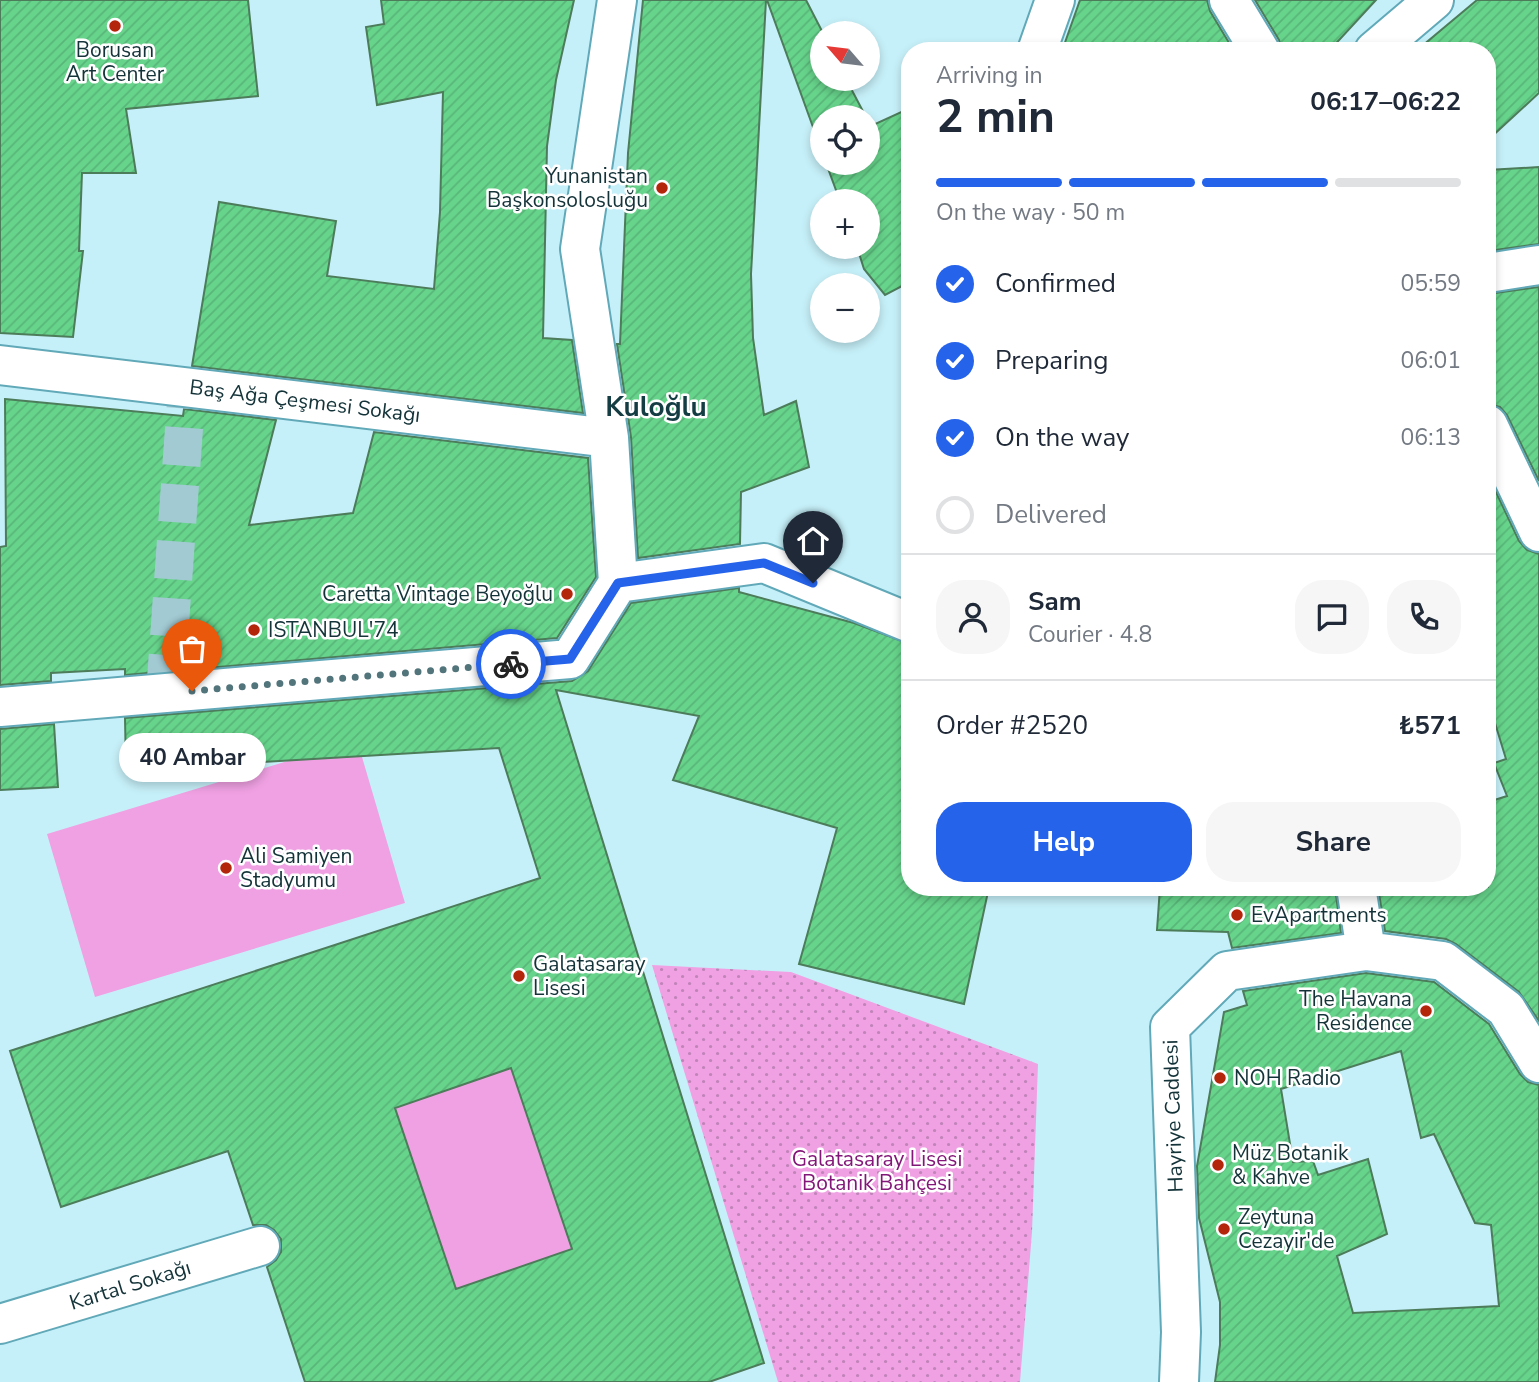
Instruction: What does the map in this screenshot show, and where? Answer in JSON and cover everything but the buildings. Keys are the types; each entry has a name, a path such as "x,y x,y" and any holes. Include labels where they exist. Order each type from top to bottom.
{"street":[{"path":"0,707 570,659 618,583 609,438 580,249 617,0"},
{"path":"1040,42 1055,0"},
{"path":"1229,0 1255,42"},
{"path":"1385,42 1434,0"},
{"path":"1496,272 1539,265"},
{"name":"Baş Ağa Çeşmesi Sokağı","path":"0,365 609,438"},
{"path":"1496,442 1539,532"},
{"path":"618,583 764,563 901,619"},
{"path":"1357,896 1366,951"},
{"name":"Hayriye Caddesi","path":"1179,1382 1181,1332 1170,1027 1227,971 1366,951 1443,961 1506,1009 1539,1063"},
{"name":"Kartal Sokağı","path":"0,1324 260,1246"}],"green space":[{"name":"Ali Samiyen Stadyumu","path":"357,740 405,903 95,997 47,834"},
{"name":"Galatasaray Lisesi Botanik Bahçesi","path":"652,965 791,972 1038,1064 1032,1232 1020,1382 778,1382"},
{"path":"511,1068 572,1249 456,1289 395,1108"}],"tunnel":[{"path":"165,693 187,387"}],"way so far":[{"path":"192,691 511,664"}],"place":[{"name":"Borusan Art Center","path":"115,26"},
{"name":"Yunanistan Başkonsolosluğu","path":"662,188"},
{"name":"Caretta Vintage Beyoğlu","path":"567,594"},
{"name":"ISTANBUL'74","path":"254,630"},
{"name":"40 Ambar","path":"192,691"},
{"name":"Ali Samiyen Stadyumu","path":"226,868"},
{"name":"EvApartments","path":"1237,915"},
{"name":"Galatasaray Lisesi","path":"519,976"},
{"name":"The Havana Residence","path":"1426,1011"},
{"name":"NOH Radio","path":"1220,1078"},
{"name":"Müz Botanik & Kahve","path":"1218,1165"},
{"name":"Zeytuna Cezayir'de","path":"1224,1229"}],"district":[{"name":"Kuloğlu","path":"656,407"}],"route":[{"path":"511,664 570,659 618,583 764,563 813,583"}]}
